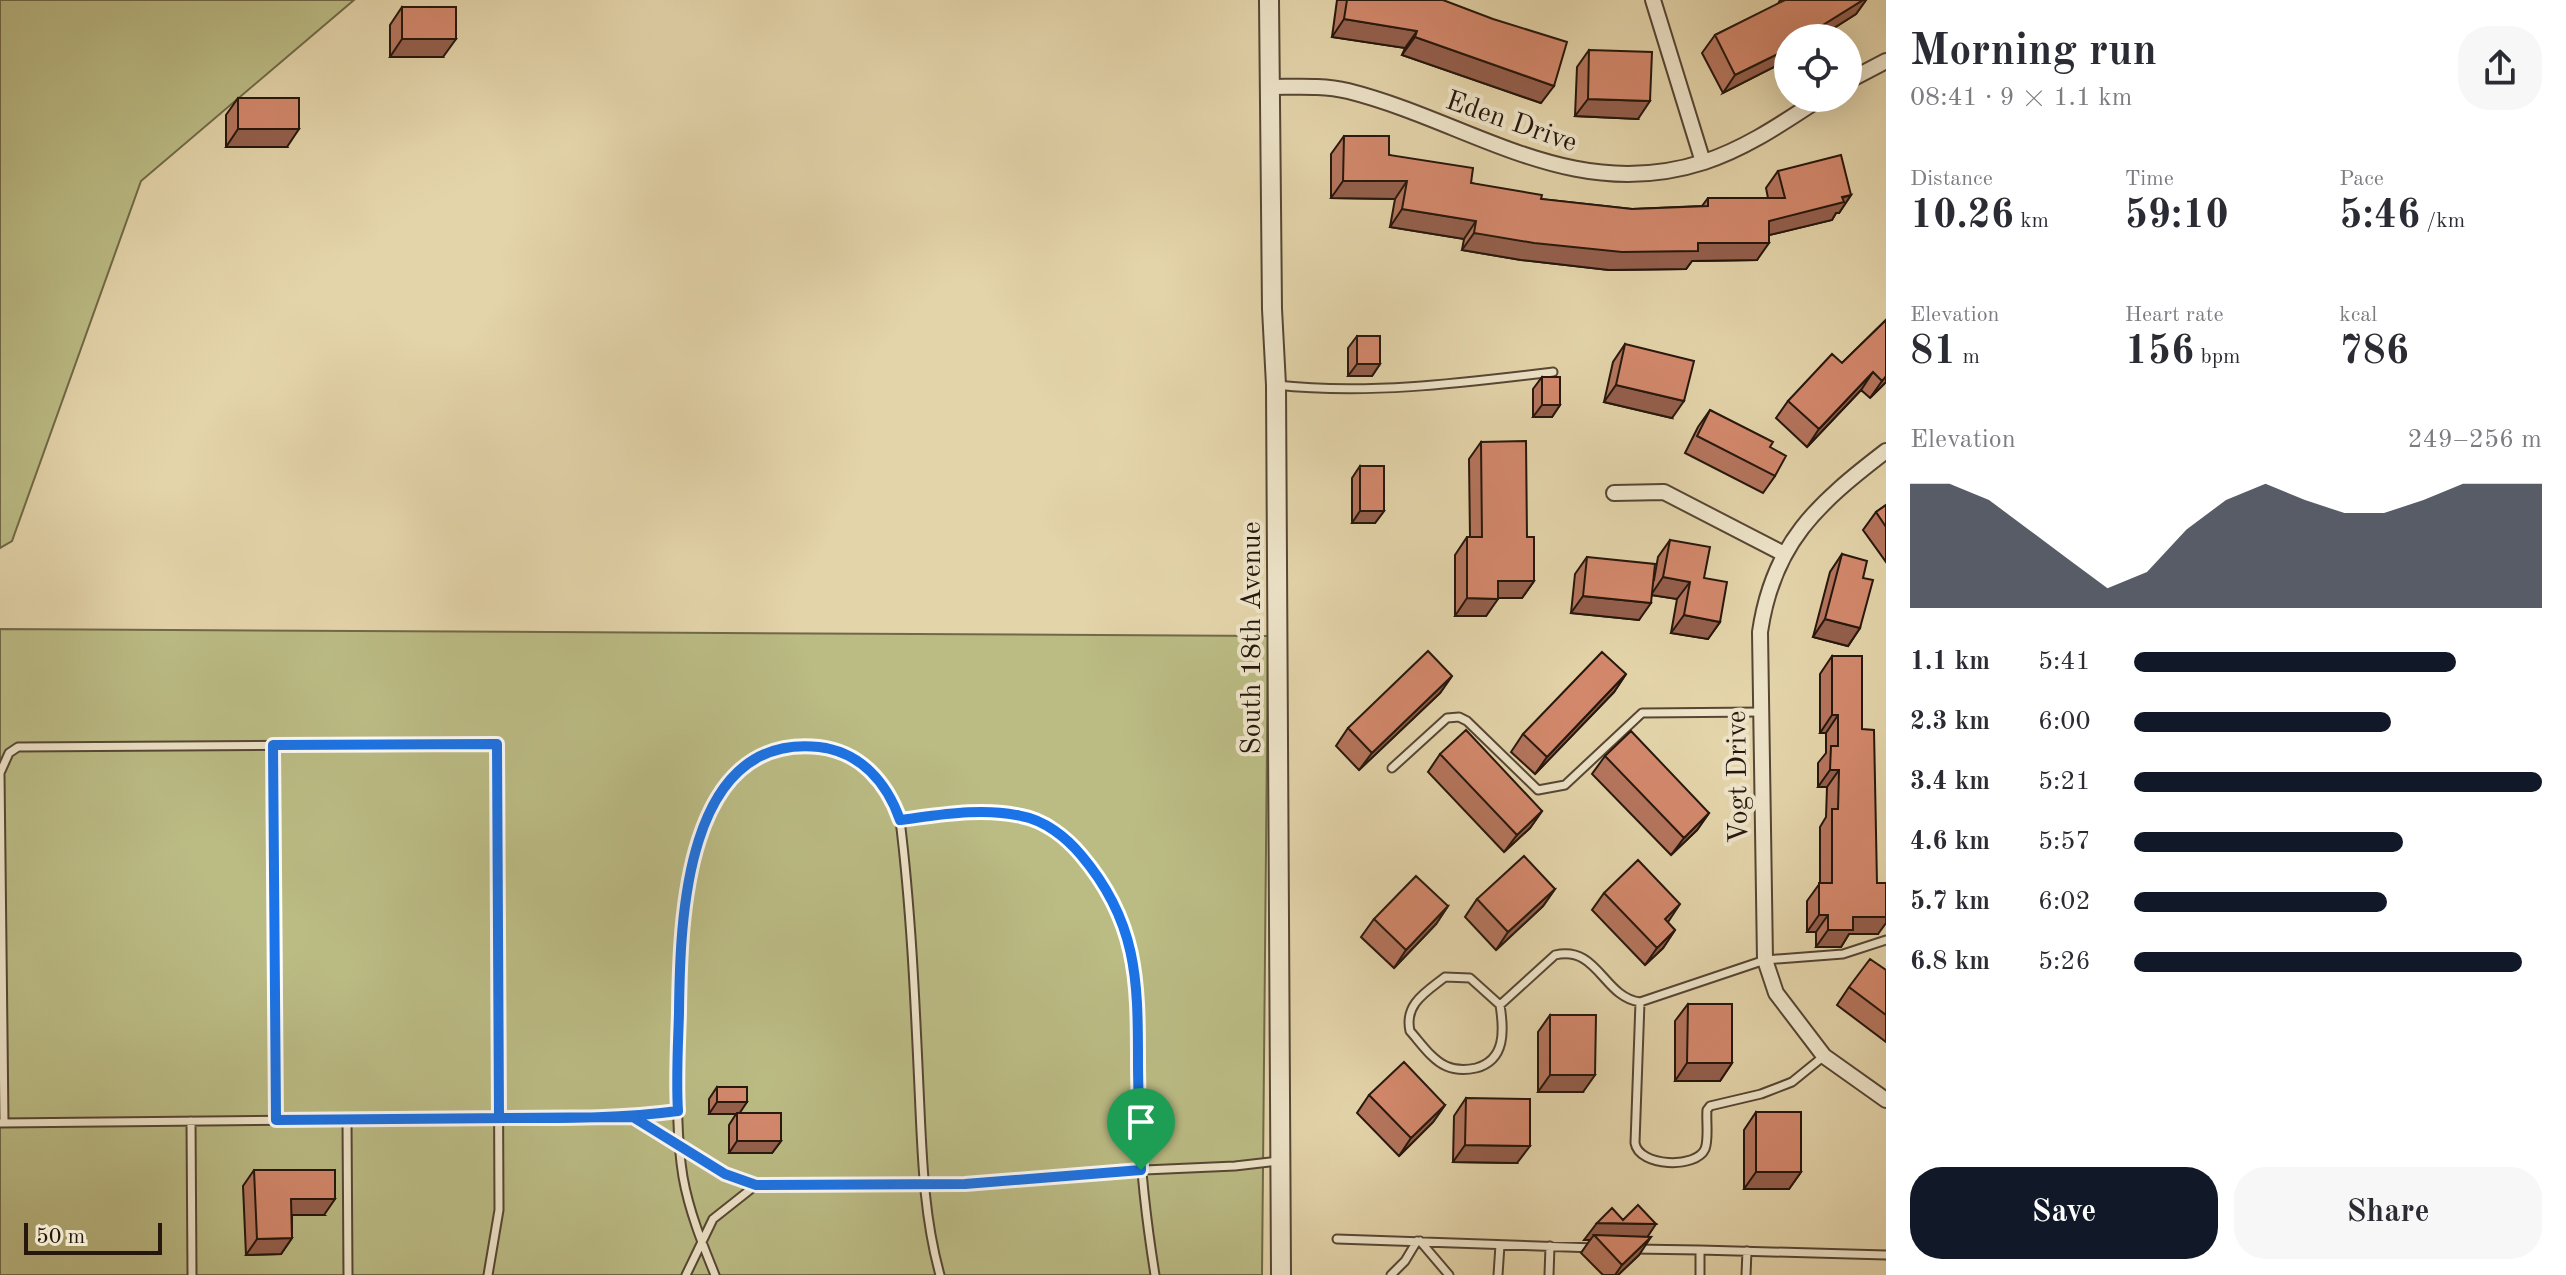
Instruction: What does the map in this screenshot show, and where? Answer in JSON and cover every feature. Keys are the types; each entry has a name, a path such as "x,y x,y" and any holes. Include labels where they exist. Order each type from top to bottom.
{"street":[{"name":"South 18th Avenue","path":"1269,0 1272,309 1276,385 1281,1275"},
{"path":"1653,0 1703,162"},
{"path":"1862,74 1886,61"},
{"name":"Eden Drive","path":"1270,87 1345,90 1391,104 1539,162 1599,174 1648,172 1703,162 1748,144 1799,112"},
{"name":"Vogt Drive","path":"1886,451 1811,515 1784,554 1766,597 1760,632 1765,960 1776,993 1824,1056 1886,1100"},
{"path":"1614,493 1664,492 1784,554"}],"lane":[{"path":"1276,385 1320,389 1401,387 1553,372"},
{"path":"1392,768 1447,718 1459,717 1467,721 1538,790 1551,789 1565,785 1642,713 1761,712"},
{"path":"488,1275 499,1210 499,1118 497,744 18,747 9,753 0,773 2,1122 347,1120 499,1118 633,1117 678,1111"},
{"path":"273,745 276,1120"},
{"path":"715,1275 701,1242 683,1178 680,1147 681,918 700,841 724,786 753,759 770,752 807,746 830,748 869,768 893,801 900,820 924,1185 929,1237 940,1275"},
{"path":"900,820 958,813 1021,816 1040,822 1059,834 1077,850 1104,883 1125,927 1138,991 1141,1170 1155,1275"},
{"path":"1500,1005 1555,955 1565,952 1581,956 1629,1000 1640,1002 1765,960 1843,954 1886,940"},
{"path":"1445,977 1470,978 1500,1005 1503,1039 1494,1058 1473,1069 1459,1070 1440,1063 1408,1025 1412,1004 1445,977"},
{"path":"1640,1002 1635,1143 1640,1154 1656,1161 1691,1160 1700,1155 1706,1148 1707,1110 1710,1106 1761,1094 1792,1082 1824,1056"},
{"path":"633,1117 725,1174 756,1185 965,1184 1281,1161"},
{"path":"347,1120 348,1275"},
{"path":"191,1121 192,1275"},
{"path":"686,1275 713,1219 756,1185"},
{"path":"1337,1239 1610,1248"},
{"path":"1391,1275 1418,1241"},
{"path":"1418,1241 1449,1275"},
{"path":"1498,1275 1500,1245"},
{"path":"1549,1275 1550,1246"},
{"path":"1625,1248 1886,1255"},
{"path":"1700,1250 1700,1275"},
{"path":"1746,1275 1747,1251"}],"green space":[{"path":"0,0 354,0 141,181 12,541 0,548"},
{"path":"0,629 1268,636 1262,1275 0,1275"}],"building":[{"path":"1347,0 1443,0 1567,42 1554,86 1415,37 1417,31 1344,19"},
{"path":"1785,0 1863,0 1824,24 1774,24 1774,56 1735,75 1715,35"},
{"path":"402,7 456,7 456,39 402,39"},
{"path":"1589,50 1652,52 1650,101 1588,99"},
{"path":"238,98 299,98 299,129 238,129"},
{"path":"1344,136 1389,136 1389,155 1473,168 1471,183 1542,195 1541,199 1632,209 1708,206 1708,198 1785,198 1778,171 1841,155 1851,195 1842,197 1844,202 1769,221 1769,243 1698,243 1698,251 1622,252 1534,243 1474,233 1476,221 1402,209 1407,181 1343,181"},
{"path":"1886,320 1886,376 1882,381 1873,372 1819,429 1788,401 1832,354 1842,363"},
{"path":"1357,336 1380,336 1380,364 1357,364"},
{"path":"1625,344 1694,361 1684,401 1616,385"},
{"path":"1542,377 1560,377 1560,405 1542,405"},
{"path":"1710,410 1773,442 1770,447 1786,456 1775,476 1697,436"},
{"path":"1526,441 1527,537 1534,537 1534,581 1498,581 1498,599 1467,598 1467,537 1482,537 1481,442"},
{"path":"1360,466 1384,466 1384,511 1360,511"},
{"path":"1886,505 1886,527 1876,512"},
{"path":"1670,540 1710,547 1704,578 1727,582 1720,622 1684,615 1690,582 1663,577"},
{"path":"1842,554 1867,561 1863,578 1873,580 1860,628 1825,619"},
{"path":"1587,557 1655,564 1651,603 1583,596"},
{"path":"1428,651 1452,676 1372,753 1348,728"},
{"path":"1602,652 1626,674 1547,757 1523,734"},
{"path":"1832,656 1862,656 1862,729 1874,730 1877,883 1886,883 1886,917 1853,917 1853,930 1828,930 1828,915 1819,915 1819,883 1832,883 1832,809 1838,809 1839,770 1830,770 1831,746 1838,746 1838,715 1832,715"},
{"path":"1466,730 1542,811 1517,835 1440,754"},
{"path":"1631,731 1709,813 1684,838 1605,756"},
{"path":"1524,856 1555,889 1508,932 1477,899"},
{"path":"1638,860 1680,904 1665,919 1675,930 1657,948 1604,893"},
{"path":"1416,876 1448,906 1406,950 1374,919"},
{"path":"1870,959 1886,970 1886,1015 1849,987"},
{"path":"1688,1004 1732,1004 1732,1063 1687,1063"},
{"path":"1550,1015 1596,1015 1595,1075 1550,1075"},
{"path":"1404,1062 1445,1105 1411,1138 1369,1095"},
{"path":"717,1087 747,1087 747,1102 717,1102"},
{"path":"1466,1098 1530,1099 1530,1146 1465,1145"},
{"path":"1756,1112 1801,1112 1801,1172 1756,1172"},
{"path":"737,1113 781,1113 781,1141 737,1141"},
{"path":"254,1170 335,1170 335,1199 291,1199 292,1238 257,1239"},
{"path":"1638,1205 1656,1224 1597,1223 1612,1208 1623,1220"},
{"path":"1594,1235 1651,1237 1622,1265"}],"route":[{"path":"1141,1170 965,1184 756,1185 704,1163 633,1117 499,1118 276,1120 273,745 497,744 499,1118 566,1118 633,1117 678,1111 680,943 685,896 713,806 724,786 753,759 770,752 807,746 830,748 852,757 869,768 884,786 900,820 958,813 1000,813 1040,822 1077,850 1104,883 1125,927 1138,991 1141,1170"}]}
